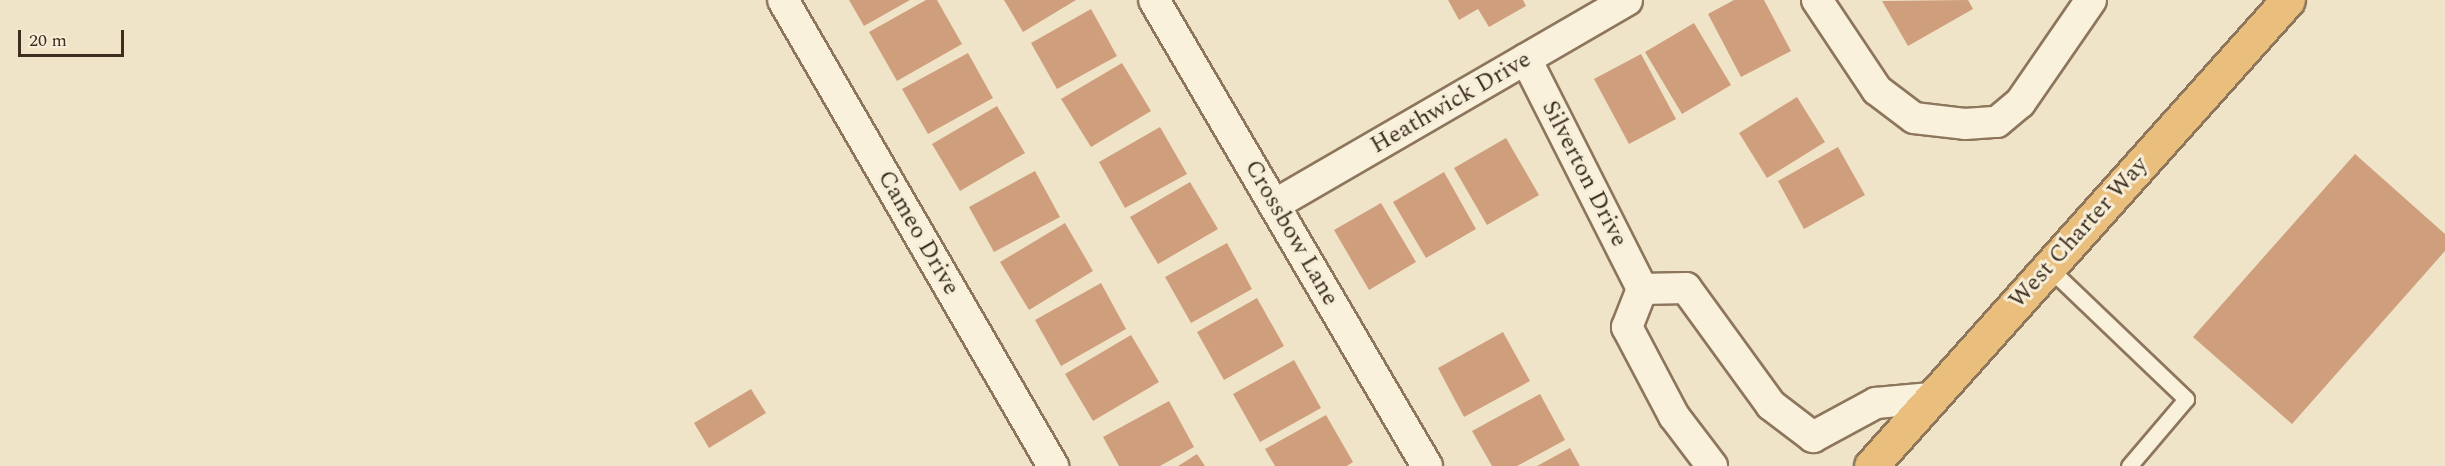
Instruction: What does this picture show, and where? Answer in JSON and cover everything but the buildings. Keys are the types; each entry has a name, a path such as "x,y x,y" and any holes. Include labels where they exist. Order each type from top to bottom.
{"highway":[{"name":"West Charter Way","path":"1871,466 2288,0"}],"street":[{"name":"Cameo Drive","path":"783,0 1053,466"},
{"name":"Crossbow Lane","path":"1154,0 1427,466"},
{"name":"Heathwick Drive","path":"1274,205 1627,0"},
{"path":"1817,0 1877,90 1914,118 1965,124 1997,122 2020,103 2091,0"},
{"name":"Silverton Drive","path":"1526,59 1642,289"},
{"path":"1712,466 1674,416 1626,327 1642,289 1686,288 1772,405 1813,438 1876,403 1931,398"}],"lane":[{"path":"2048,267 2186,399 2129,466"}]}
